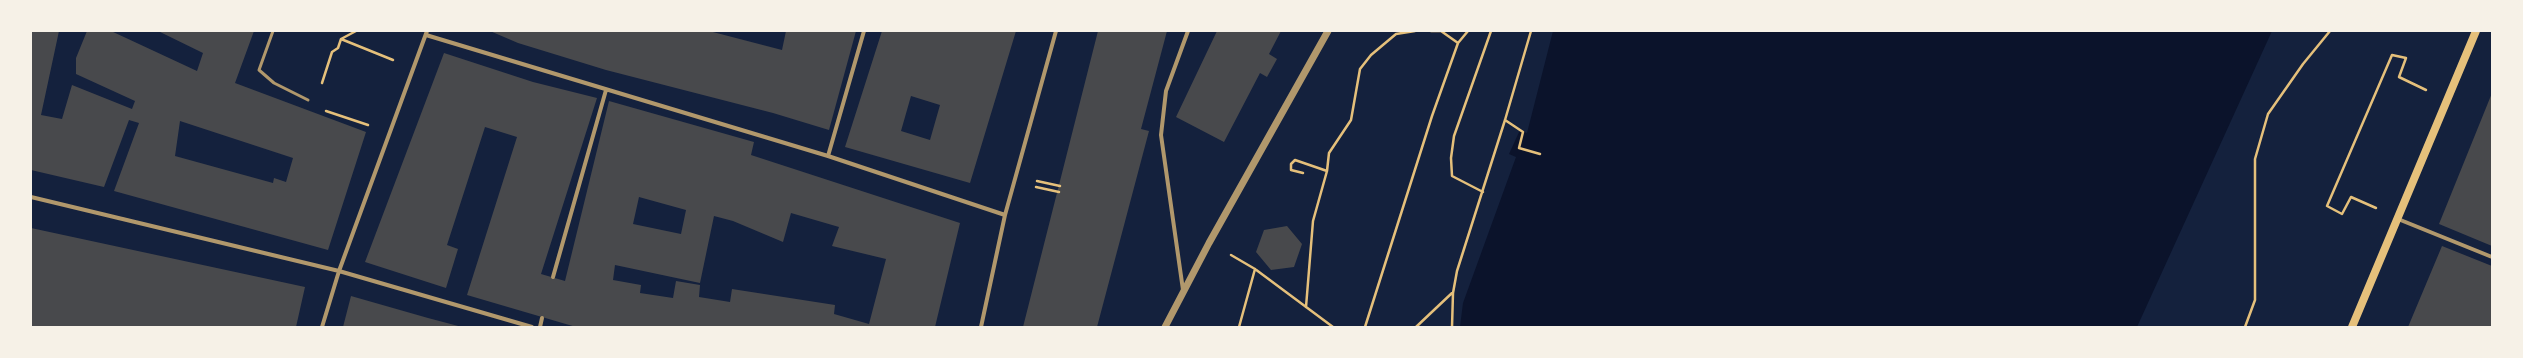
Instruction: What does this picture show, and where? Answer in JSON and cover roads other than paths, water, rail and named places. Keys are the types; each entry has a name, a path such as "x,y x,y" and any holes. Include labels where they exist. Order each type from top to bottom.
{"main road":[{"path":"2352,327 2476,31"}],"street":[{"path":"828,156 864,31"},
{"path":"981,327 1005,215 1056,31"},
{"path":"1183,291 1161,134 1166,91 1188,31"},
{"path":"1165,327 1209,243 1328,31"},
{"path":"322,327 339,271 426,33 606,90 828,156 1005,215"},
{"path":"553,277 606,90"},
{"path":"31,198 339,271 532,327"},
{"path":"2398,219 2492,257"},
{"path":"540,327 542,318"}],"lane":[{"path":"273,31 259,70 274,83 308,100"}],"water":[{"path":"1553,31 2272,31 2137,327 1460,327 1463,303 1516,157 1509,154 1520,130 1527,133"}]}
